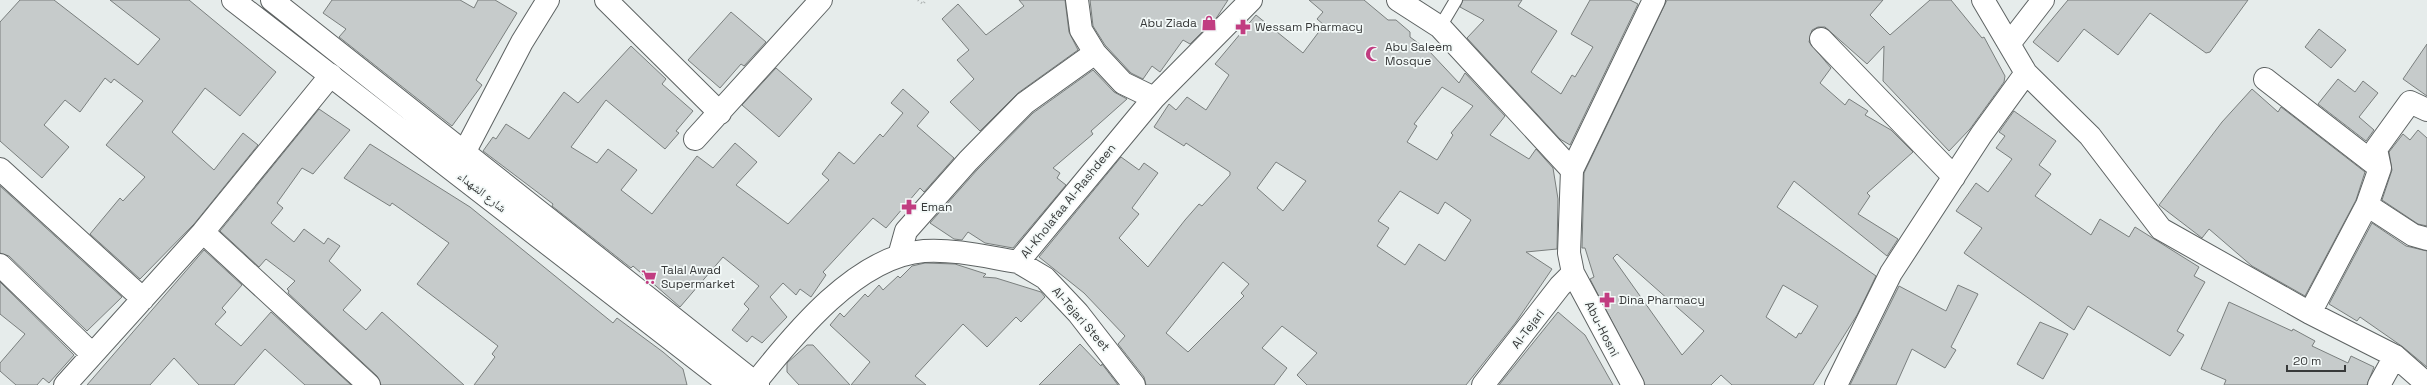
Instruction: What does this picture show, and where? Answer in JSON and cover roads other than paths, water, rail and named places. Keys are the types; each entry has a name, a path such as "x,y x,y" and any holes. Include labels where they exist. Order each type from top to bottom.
{"street":[{"name":"شارع الشهداء","path":"233,0 735,380"},
{"name":"شارع الشهداء","path":"272,0 464,153 735,380"},
{"path":"464,153 522,42 548,0"},
{"path":"606,0 720,113"},
{"path":"695,140 821,0"},
{"path":"1077,0 1081,30 1095,52 1122,83 1154,98"},
{"name":"Al-Kholafaa Al-Rashdeen","path":"735,380 859,278 882,263 899,256 923,251 943,251 1018,262 1154,98 1251,0"},
{"path":"1398,0 1440,27 1572,170 1654,0"},
{"path":"1983,0 2026,73 2090,136 2161,229 2310,313 2395,356 2427,384"},
{"path":"2008,44 2043,0"},
{"path":"1821,39 1954,177"},
{"path":"899,256 906,231 968,161 1025,103 1095,52"},
{"path":"1836,385 1891,273 1954,177 2026,73"},
{"path":"69,384 92,354 203,232 331,75"},
{"path":"2265,79 2380,168"},
{"path":"2310,313 2367,205 2380,168 2376,150 2410,102 2427,110"},
{"path":"0,169 143,298"},
{"name":"Abu-Hosni","path":"1572,170 1569,253 1573,273 1633,385"},
{"path":"2367,205 2413,236 2427,239"},
{"path":"203,232 369,385"},
{"name":"Al-Tejari Steet","path":"1018,262 1045,278 1078,313 1134,385"},
{"path":"0,265 92,354"},
{"name":"Al-Tejari","path":"1483,385 1560,286 1573,273"},
{"path":"2379,385 2395,356"}],"lane":[{"path":"1440,27 1456,0"}],"place":[{"name":"Abu Ziada","path":"1209,23"},
{"name":"Wessam Pharmacy","path":"1243,27"},
{"name":"Abu Saleem Mosque","path":"1373,54"},
{"name":"Eman","path":"909,207"},
{"name":"Talal Awad Supermarket","path":"649,277"},
{"name":"Dina Pharmacy","path":"1607,300"}]}
